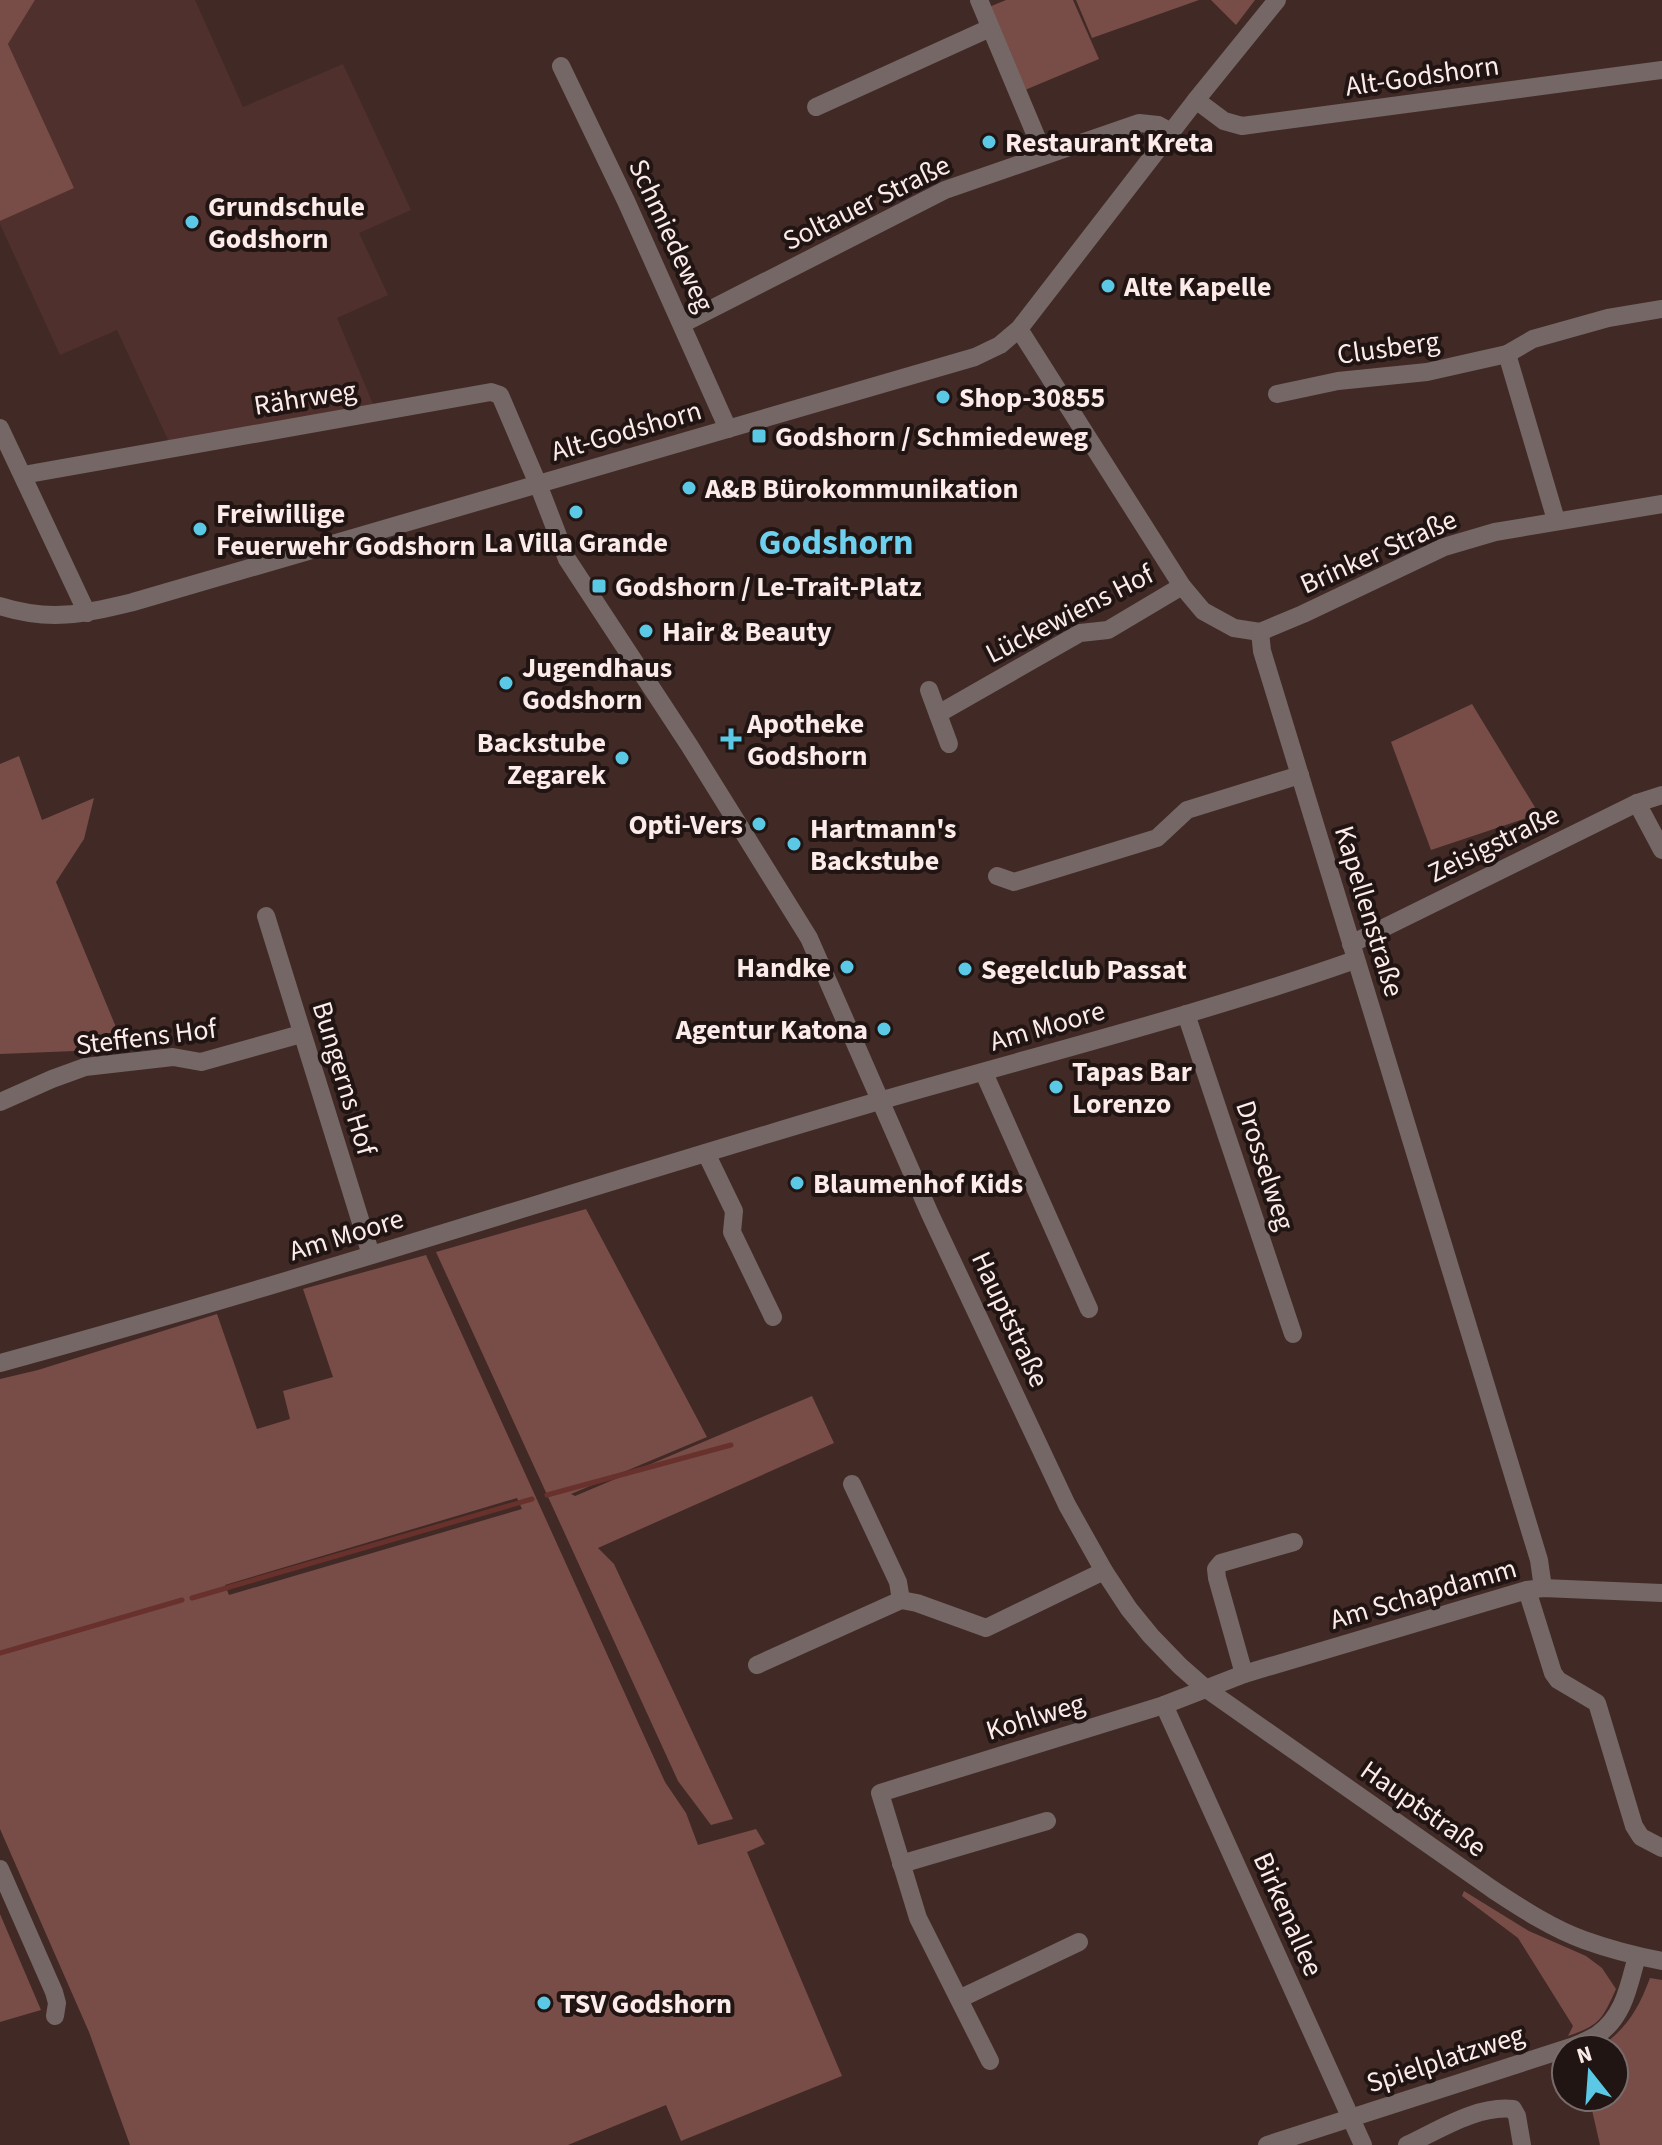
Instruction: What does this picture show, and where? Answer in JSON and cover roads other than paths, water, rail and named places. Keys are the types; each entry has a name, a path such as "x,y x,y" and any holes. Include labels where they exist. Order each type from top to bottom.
{"street":[{"path":"979,0 1044,155"},
{"name":"Alt-Godshorn","path":"0,606 38,614 69,616 87,613 975,357 1000,345 1019,329 1277,0"},
{"path":"816,107 990,28"},
{"name":"Schmiedeweg","path":"561,66 626,201 728,429"},
{"name":"Alt-Godshorn","path":"1196,100 1224,121 1242,126 1662,70"},
{"name":"Soltauer Straße","path":"682,324 945,190 1139,123 1158,125 1171,132"},
{"name":"Clusberg","path":"1277,394 1338,381 1427,372 1507,354 1533,339 1608,318 1662,309"},
{"path":"1019,329 1182,586 1203,611 1234,628 1260,632"},
{"path":"1507,354 1556,520"},
{"name":"Rährweg","path":"23,475 491,392 500,395 538,484"},
{"path":"0,428 87,613"},
{"name":"Hauptstraße","path":"538,484 567,559 809,938 930,1214 1067,1505 1104,1571 1151,1636 1205,1688 1513,1903 1583,1939 1662,1961"},
{"name":"Brinker Straße","path":"1260,632 1444,547 1495,532 1662,504"},
{"name":"Lückewiens Hof","path":"938,714 1080,633 1108,630 1182,586"},
{"name":"Kapellenstraße","path":"1260,632 1262,651 1539,1560 1535,1589 1553,1673 1558,1680 1597,1703 1634,1826 1641,1837 1662,1848"},
{"path":"929,690 949,744"},
{"path":"997,876 1014,882 1157,838 1187,810 1300,775"},
{"name":"Zeisigstraße","path":"1353,952 1637,803 1662,795"},
{"path":"1637,803 1662,850"},
{"name":"Bungerns Hof","path":"266,916 371,1255"},
{"name":"Am Moore","path":"0,1363 880,1101 1186,1014 1353,952"},
{"name":"Drosselweg","path":"1186,1014 1293,1334"},
{"name":"Steffens Hof","path":"0,1102 85,1067 173,1057 201,1062 301,1034"},
{"name":"Am Moore","path":"984,1073 1089,1309"},
{"path":"706,1153 734,1211 732,1232 773,1317"},
{"path":"852,1484 898,1582 901,1600"},
{"path":"1244,1674 1216,1569 1221,1563 1294,1542"},
{"path":"757,1665 901,1600 986,1628 1104,1571"},
{"name":"Am Schapdamm","path":"1205,1688 1535,1589 1662,1593"},
{"name":"Kohlweg","path":"901,1864 880,1793 1164,1705 1205,1688"},
{"name":"Birkenallee","path":"1164,1705 1363,2145"},
{"path":"990,2061 918,1918 901,1864 1047,1821"},
{"path":"0,1869 54,1992 57,2003 55,2016"},
{"path":"959,1999 1079,1942"},
{"name":"Spielplatzweg","path":"1267,2145 1574,2046 1598,2034 1616,2018 1626,1996 1637,1956"},
{"path":"1407,2145 1471,2115 1504,2108 1513,2109 1517,2116 1522,2145"}],"waterway":[{"path":"547,1495 731,1445"},
{"path":"192,1598 532,1499"},
{"path":"0,1653 182,1600"}],"place":[{"name":"Restaurant Kreta","path":"989,142"},
{"name":"Grundschule Godshorn","path":"192,222"},
{"name":"Alte Kapelle","path":"1108,286"},
{"name":"Shop-30855","path":"943,397"},
{"name":"Godshorn / Schmiedeweg","path":"759,436"},
{"name":"A&B Bürokommunikation","path":"689,488"},
{"name":"La Villa Grande","path":"576,512"},
{"name":"Freiwillige Feuerwehr Godshorn","path":"200,529"},
{"name":"Godshorn / Le-Trait-Platz","path":"599,586"},
{"name":"Hair & Beauty","path":"646,631"},
{"name":"Jugendhaus Godshorn","path":"506,683"},
{"name":"Apotheke Godshorn","path":"731,739"},
{"name":"Backstube Zegarek","path":"622,758"},
{"name":"Opti-Vers","path":"759,824"},
{"name":"Hartmann's Backstube","path":"794,844"},
{"name":"Handke","path":"847,967"},
{"name":"Segelclub Passat","path":"965,969"},
{"name":"Agentur Katona","path":"884,1029"},
{"name":"Tapas Bar Lorenzo","path":"1056,1087"},
{"name":"Blaumenhof Kids","path":"797,1183"},
{"name":"TSV Godshorn","path":"544,2003"}],"district":[{"name":"Godshorn","path":"836,541"}]}
